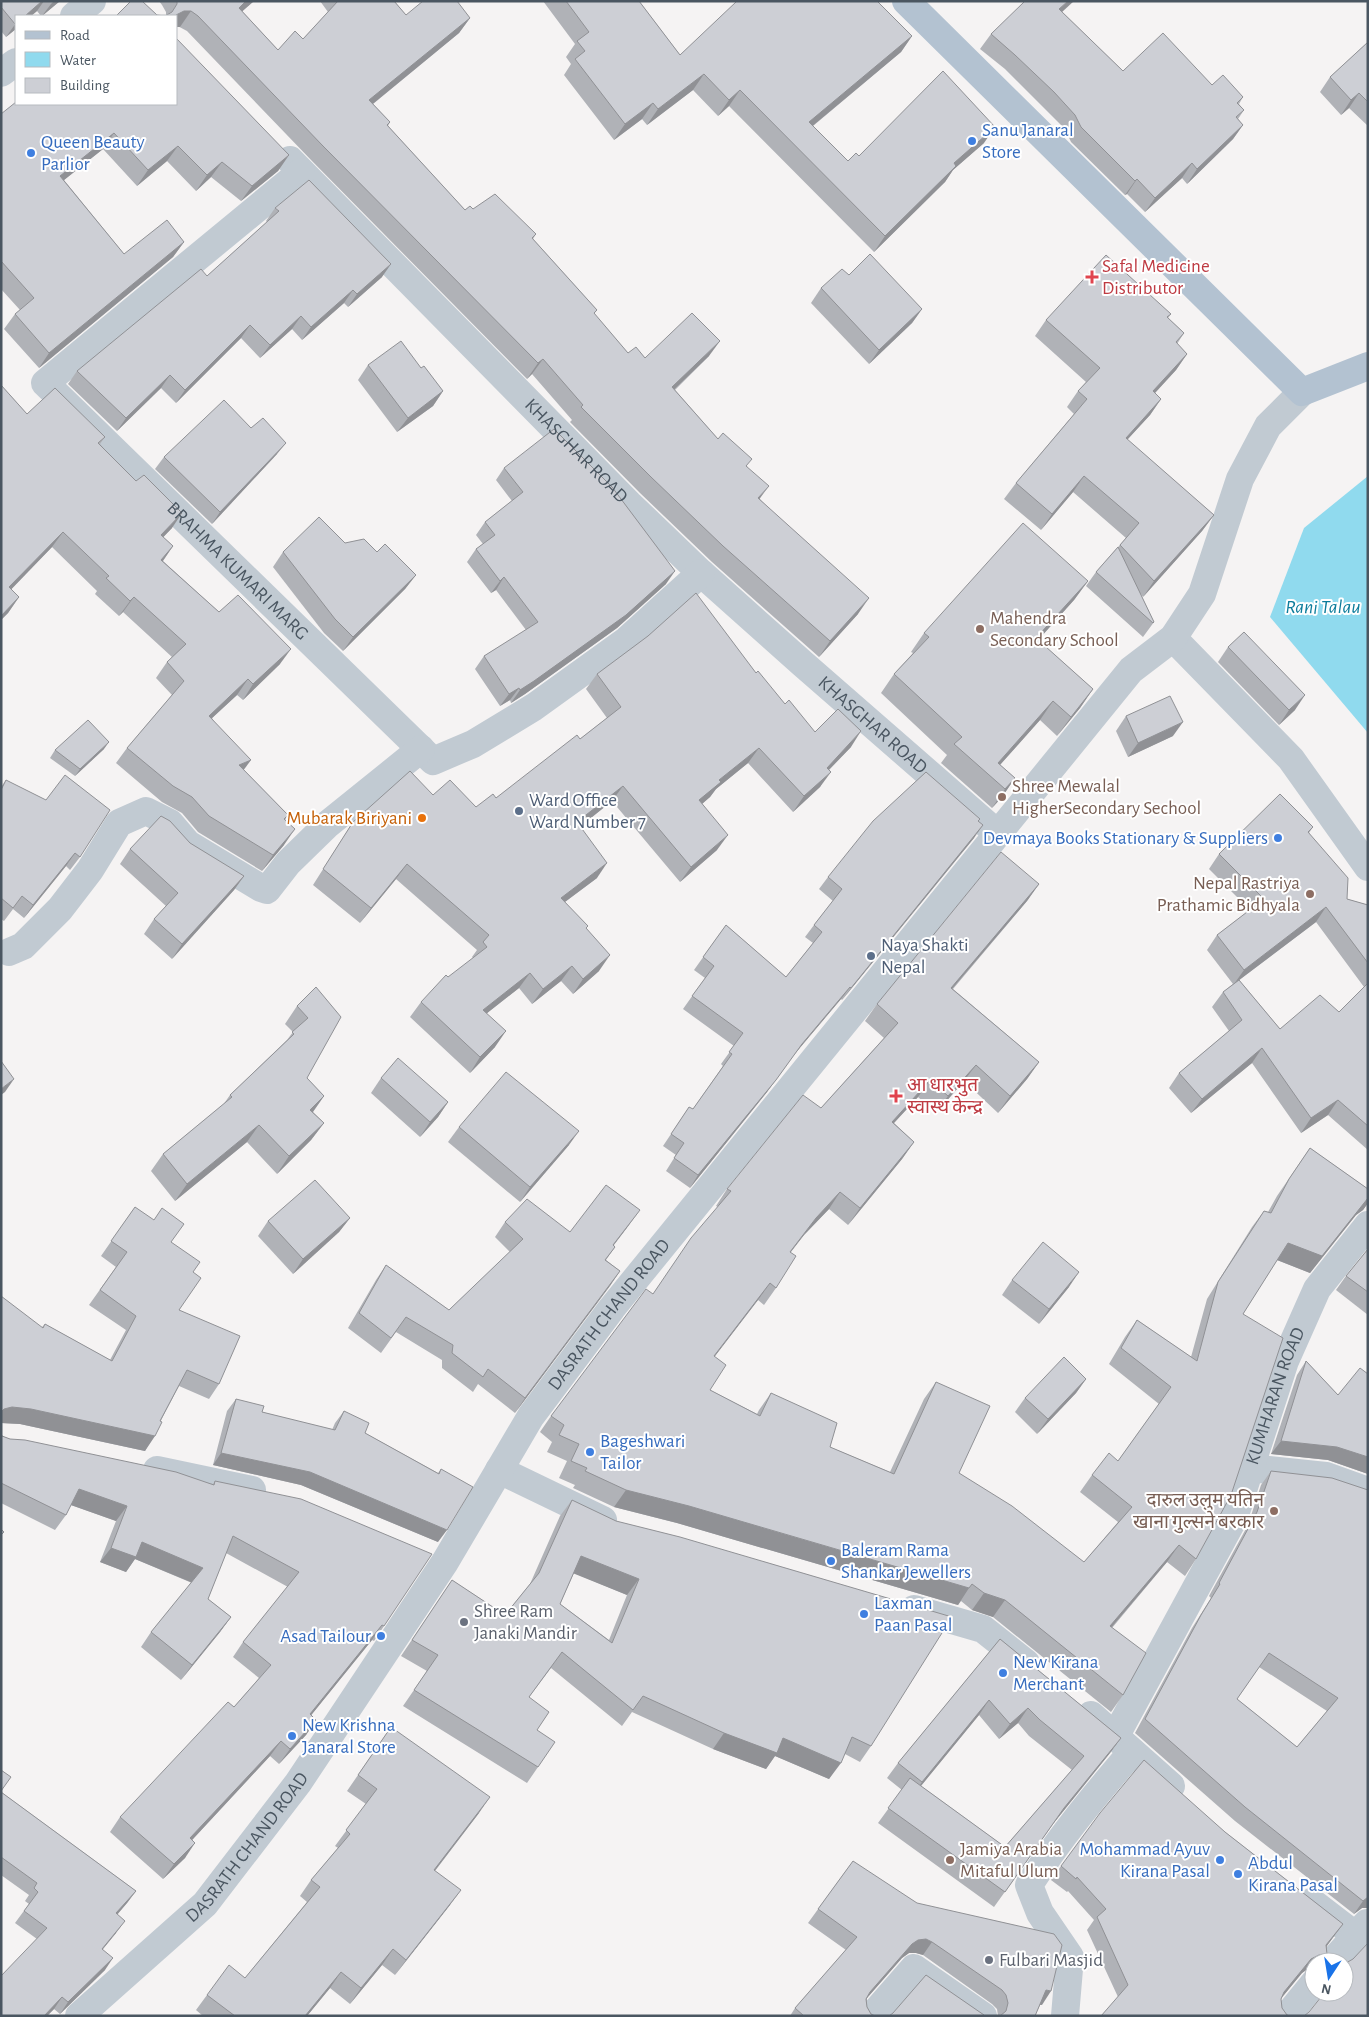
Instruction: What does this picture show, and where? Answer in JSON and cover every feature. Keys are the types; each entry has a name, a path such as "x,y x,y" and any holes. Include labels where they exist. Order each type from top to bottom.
{"main road":[{"path":"906,1 1302,392 1368,366"}],"street":[{"path":"75,15 92,1"},
{"path":"1,74 15,63"},
{"name":"KHASGHAR ROAD","path":"273,143 622,497 701,573 998,834"},
{"name":"BRAHMA KUMARI MARG","path":"301,172 45,384 433,761 473,744 534,707 627,640 701,573"},
{"path":"1302,392 1268,426 1244,470 1202,594 1174,638 1291,759 1368,868"},
{"name":"DASRATH CHAND ROAD","path":"79,2016 206,1904 298,1783 445,1562 531,1416 612,1308 1131,670 1174,638"},
{"path":"4,952 24,946 60,909 90,870 120,823 146,811 170,824 188,844 267,890 288,863 328,824 421,750"},
{"name":"KUMHARAN ROAD","path":"1065,2016 1070,1957 1040,1913 1029,1885 1046,1858 1089,1802 1123,1744 1234,1518 1284,1361 1317,1290 1368,1225"},
{"path":"131,1465 275,1495"},
{"path":"1250,1468 1326,1476 1368,1491"},
{"path":"499,1470 610,1522 628,1527"},
{"path":"418,1551 445,1562"},
{"path":"894,1603 983,1629 1045,1679"},
{"path":"1069,1698 1188,1802"},
{"path":"1294,1887 1361,1928 1341,1952"},
{"path":"872,2016 914,1968 984,2016"},
{"path":"1286,2016 1304,1995"}],"water":[{"name":"Rani Talau","path":"1368,476 1368,733 1270,617 1304,528"}],"building":[{"path":"1,1 42,1 26,15 15,15 15,24 1,7"},
{"path":"131,1 142,1 157,15 117,15"},
{"path":"177,1 246,1 239,8 278,50 295,31 303,39 338,1 394,1 406,15 423,1 457,1 470,18 369,100 390,122 387,125 465,210 470,206 473,209 495,194 536,234 532,238 597,310 594,313 628,353 636,347 645,358 692,313 720,341 672,387 718,439 723,433 752,459 746,466 769,486 758,498 869,598 830,641 723,546 651,477 581,407 583,405 543,359 538,363 323,146 198,16 191,11 184,11 176,15 167,15 172,12"},
{"path":"566,1 639,1 680,55 737,1 877,1 912,36 809,122 848,161 856,153 859,156 943,71 995,127 954,163 956,166 885,236 740,90 729,100 704,74 658,109 653,103 625,124 575,59 585,51 577,41 589,32"},
{"path":"1025,1 1068,1 1059,9 1123,71 1163,33 1212,85 1223,75 1243,97 1237,103 1244,110 1236,117 1243,125 1197,169 1192,163 1155,198 1137,179 1135,181 1081,127 1075,115 1054,92 991,34"},
{"path":"178,40 289,155 252,186 222,162 207,175 178,146 148,170 114,133 60,176 124,254 167,220 184,242 49,353 15,314 34,298 1,261 1,114 15,103 15,105 178,105"},
{"path":"1368,42 1368,102 1359,93 1351,100 1330,77"},
{"path":"309,180 391,264 357,294 353,290 311,327 301,316 270,345 250,325 185,390 170,375 126,418 77,371 201,269 207,276 279,211 275,208"},
{"path":"870,254 922,309 879,350 821,288 842,269 849,275"},
{"path":"1106,255 1171,314 1167,317 1184,333 1176,342 1187,354 1153,391 1161,399 1126,438 1214,515 1154,581 1120,545 1139,523 1084,476 1052,514 1016,483 1087,399 1078,391 1100,368 1046,320"},
{"path":"401,341 421,368 424,366 443,391 408,418 368,365"},
{"path":"1,385 27,414 55,388 105,437 98,443 136,481 144,475 182,513 161,535 173,546 161,560 219,612 238,595 291,649 253,684 248,679 209,716 251,760 239,765 288,815 284,819 295,829 273,855 209,816 192,797 173,786 127,748 184,681 167,662 186,644 134,597 130,601 106,578 109,576 63,532 9,587 19,597 1,616"},
{"path":"224,400 251,428 263,418 286,443 220,512 164,457"},
{"path":"554,429 612,487 675,571 626,615 534,681 520,690 519,688 509,694 484,656 538,622 504,577 500,581 476,549 495,535 485,522 523,492 504,468"},
{"path":"319,517 345,543 364,539 377,552 385,544 416,575 353,637 335,619 283,552"},
{"path":"1023,523 1088,581 1036,638 1093,689 1071,717 1053,701 998,763 1015,778 1005,789 954,744 962,737 894,674 929,637 924,633"},
{"path":"1118,547 1154,622 1153,623 1096,572"},
{"path":"696,593 756,673 758,671 785,704 789,700 815,732 838,709 861,731 827,768 831,772 804,796 759,748 719,780 721,782 699,800 728,835 691,867 623,786 577,822 607,863 561,898 588,926 586,928 610,955 583,979 572,966 543,989 530,973 483,1010 506,1031 480,1057 421,1002 446,975 448,977 487,947 483,942 489,935 407,864 371,908 323,869 353,822 410,771 433,795 450,780 476,807 493,794 496,798 577,735 580,739 621,707 597,674 648,636"},
{"path":"1244,632 1305,695 1289,710 1228,647"},
{"path":"1170,696 1183,722 1138,743 1126,716"},
{"path":"88,720 109,742 80,769 55,750"},
{"path":"926,772 980,819 978,821 983,825 851,988 802,1044 776,1080 698,1175 674,1158 684,1143 671,1134 689,1107 693,1109 732,1054 729,1052 743,1033 692,996 714,966 703,957 726,925 786,977 822,932 814,925 842,889 828,877 873,821"},
{"path":"65,775 110,810 80,857 75,853 33,905 22,896 13,908 1,898 1,790 6,780 46,800"},
{"path":"1280,794 1313,827 1308,832 1348,878 1347,899 1368,905 1368,963 1326,907 1244,970 1217,935 1264,899 1219,854"},
{"path":"161,816 170,821 190,843 244,876 182,944 154,919 178,893 130,849"},
{"path":"1001,852 1039,884 951,988 1039,1062 1010,1096 976,1065 948,1096 930,1080 892,1122 914,1142 860,1208 840,1192 816,1218 790,1252 796,1256 776,1288 770,1283 714,1356 726,1365 710,1390 760,1416 771,1393 837,1423 830,1447 894,1474 936,1382 990,1406 959,1473 1012,1506 1084,1562 1132,1507 1092,1475 1109,1453 1118,1461 1171,1387 1121,1348 1137,1320 1197,1361 1218,1282 1264,1211 1271,1213 1289,1179 1310,1148 1368,1189 1368,1198 1322,1256 1288,1243 1243,1314 1283,1338 1231,1495 1196,1559 1179,1545 1110,1626 1146,1653 1123,1695 1005,1600 984,1593 972,1584 969,1588 689,1506 626,1490 585,1471 587,1468 571,1461 579,1444 559,1435 564,1425 551,1416 646,1289 653,1294 691,1238 731,1191 727,1189 803,1095 821,1108 898,1023 877,1004"},
{"path":"1239,980 1280,1029 1320,995 1339,1012 1368,983 1368,1126 1338,1100 1311,1118 1262,1048 1202,1099 1179,1073 1242,1020 1223,992"},
{"path":"316,987 341,1017 307,1078 324,1096 310,1110 324,1123 289,1156 259,1125 187,1184 163,1154 232,1097 230,1095 294,1034 292,1032 308,1018 297,1006"},
{"path":"398,1058 448,1102 430,1122 381,1078"},
{"path":"1,1061 14,1079 1,1089"},
{"path":"506,1072 579,1131 530,1187 459,1127"},
{"path":"315,1180 350,1218 303,1259 268,1221"},
{"path":"606,1185 640,1210 613,1245 615,1247 605,1260 620,1271 525,1398 488,1369 483,1377 452,1353 453,1345 406,1317 391,1338 359,1313 386,1265 449,1310 523,1239 505,1222 527,1199 570,1232"},
{"path":"135,1207 154,1220 162,1208 184,1224 171,1242 200,1262 193,1272 201,1278 179,1310 240,1336 219,1384 187,1370 160,1421 162,1422 155,1436 31,1409 12,1407 1,1412 1,1296 43,1328 45,1324 112,1361 136,1316 100,1290 127,1252 111,1241"},
{"path":"1043,1242 1079,1272 1049,1309 1012,1280"},
{"path":"1368,1249 1368,1292 1346,1276"},
{"path":"1064,1357 1086,1379 1048,1419 1025,1398"},
{"path":"1306,1361 1338,1395 1360,1368 1368,1374 1368,1457 1337,1447 1281,1441"},
{"path":"236,1399 264,1406 262,1412 335,1430 344,1411 369,1423 365,1433 439,1474 441,1469 473,1487 447,1530 310,1472 221,1453"},
{"path":"1,1434 10,1439 25,1440 176,1472 214,1485 215,1481 301,1499 432,1554 384,1626 382,1625 310,1714 316,1720 290,1749 281,1741 190,1838 195,1843 174,1864 120,1817 228,1702 234,1707 271,1665 243,1642 299,1572 233,1536 208,1599 231,1617 192,1665 151,1632 203,1568 142,1542 136,1557 111,1548 127,1506 79,1489 66,1515 1,1483"},
{"path":"1271,1471 1332,1478 1368,1490 1368,1897 1363,1901 1245,1807 1145,1719 1201,1615 1220,1584 1257,1512","holes":["1269,1653 1338,1698 1297,1747 1237,1699"]},
{"path":"572,1500 616,1521 680,1537 952,1617 871,1746 852,1737 841,1763 783,1738 777,1753 724,1733 643,1696 633,1710 562,1652 529,1697 549,1712 537,1730 555,1742 538,1767 414,1690 438,1655 412,1640 452,1580 505,1615 539,1573","holes":["581,1556 639,1579 612,1643 560,1604"]},
{"path":"1000,1639 1121,1738 1064,1808 1005,1892 888,1808 910,1778 1005,1847 1084,1756 1028,1708 1010,1724 989,1700 922,1782 898,1763"},
{"path":"391,1727 490,1797 434,1870 461,1890 406,1960 393,1949 361,1988 341,1972 305,2016 235,2016 207,1995 229,1965 245,1978 320,1887 311,1880 350,1834 346,1830 377,1789 358,1775"},
{"path":"1144,1760 1225,1832 1343,1924 1326,1945 1327,1952 1304,1952 1304,1968 1284,1992 1281,1999 1282,2008 1290,2016 1101,2016 1128,1985 1097,1917 1106,1909 1077,1877 1076,1879 1061,1866 1100,1813"},
{"path":"1,1770 11,1777 1,1791"},
{"path":"1,1792 136,1891 116,1913 125,1921 102,1949 113,1958 68,2002 62,1997 44,2016 1,2016 1,1976 47,1928 24,1911 38,1892 34,1888 37,1883 1,1857"},
{"path":"853,1861 917,1903 1054,1934 1062,1945 1051,1991 1046,1990 1035,2016 1000,2016 1006,2011 1008,2003 1006,1995 1002,1990 926,1939 918,1940 912,1944 870,1992 866,1999 867,2007 871,2014 875,2016 804,2016 795,2008 857,1937 818,1909"},
{"path":"1368,1943 1368,2016 1304,2016 1317,2002 1354,2002 1354,1958"},
{"path":"926,1975 985,2016 889,2016"}],"place":[{"name":"Sanu Janaral Store","path":"972,141"},
{"name":"Queen Beauty Parlior","path":"31,153"},
{"name":"Safal Medicine Distributor","path":"1092,277"},
{"name":"Mahendra Secondary School","path":"980,629"},
{"name":"Shree Mewalal HigherSecondary Sechool","path":"1002,797"},
{"name":"Ward Office Ward Number 7","path":"519,811"},
{"name":"Mubarak Biriyani","path":"422,818"},
{"name":"Devmaya Books Stationary & Suppliers","path":"1278,838"},
{"name":"Nepal Rastriya Prathamic Bidhyala","path":"1310,894"},
{"name":"Naya Shakti Nepal","path":"871,956"},
{"name":"आ धारभुत स्वास्थ केन्द्र","path":"896,1096"},
{"name":"Bageshwari Tailor","path":"590,1452"},
{"name":"दारुल उलुम यतिन खाना गुल्सने बरकार","path":"1274,1511"},
{"name":"Baleram Rama Shankar Jewellers","path":"831,1561"},
{"name":"Laxman Paan Pasal","path":"864,1614"},
{"name":"Shree Ram Janaki Mandir","path":"464,1622"},
{"name":"Asad Tailour","path":"381,1636"},
{"name":"New Kirana Merchant","path":"1003,1673"},
{"name":"New Krishna Janaral Store","path":"292,1736"},
{"name":"Jamiya Arabia Mitaful Ulum","path":"950,1860"},
{"name":"Mohammad Ayuv Kirana Pasal","path":"1220,1860"},
{"name":"Abdul Kirana Pasal","path":"1238,1874"},
{"name":"Fulbari Masjid","path":"989,1960"}]}
